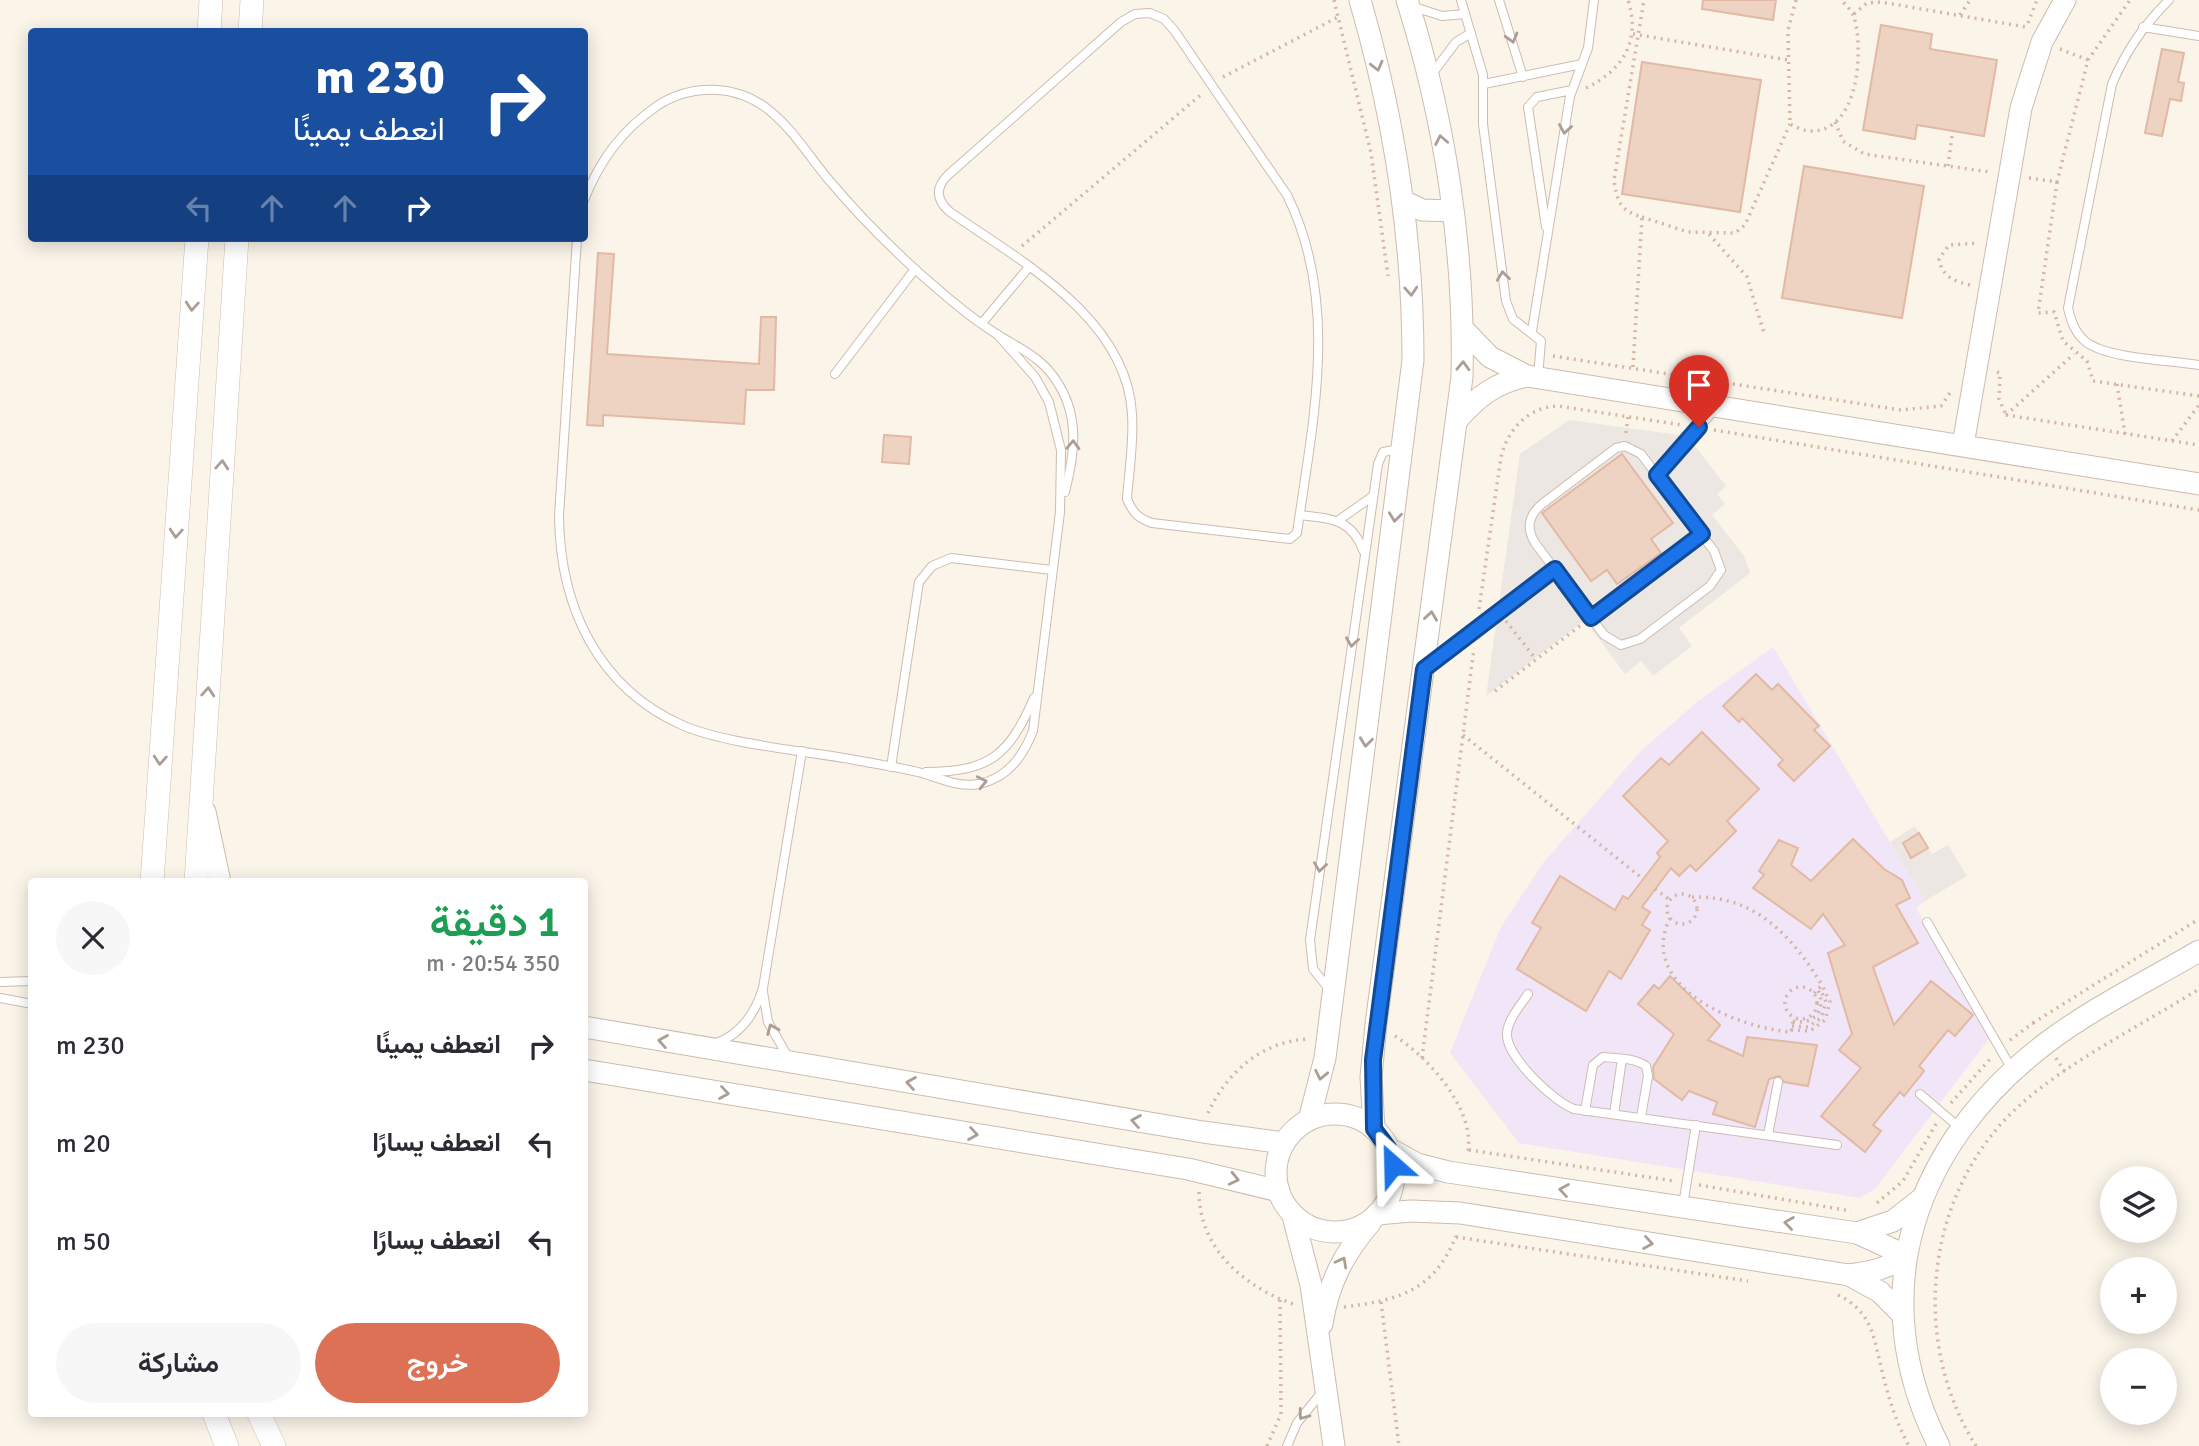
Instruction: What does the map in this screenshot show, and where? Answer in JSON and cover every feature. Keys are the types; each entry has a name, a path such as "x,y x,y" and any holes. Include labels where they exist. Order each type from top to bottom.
{"main road":[{"path":"209,28 211,0"},
{"path":"250,28 252,0"},
{"path":"151,875 197,242"},
{"path":"196,878 237,242"},
{"path":"215,1417 227,1446"},
{"path":"260,1417 274,1446"}],"street":[{"path":"1963,445 2021,108 2042,42 2065,0"},
{"path":"1309,1120 1322,1074 1412,371 1413,315 1403,201 1392,135 1360,3"},
{"path":"1374,1129 1371,1077 1376,1024 1458,419 1464,329 1453,211 1429,79 1407,3"},
{"path":"1403,201 1422,210 1453,211"},
{"path":"1464,329 1490,357 1532,376 2199,484"},
{"path":"1458,419 1488,390 1506,380 1532,376"},
{"path":"201,795 219,878"},
{"path":"1939,1446 1917,1395 1906,1351 1902,1314 1901,1286 1905,1255 1922,1198 1960,1128 2013,1071 2070,1028 2199,951"},
{"path":"588,1028 1203,1132 1284,1143"},
{"path":"588,1071 1188,1169 1279,1191"},
{"path":"1320,1309 1341,1262 1388,1199 1393,1182 1393,1165 1388,1148 1374,1129 1360,1119 1343,1114 1325,1114 1295,1129 1284,1143 1276,1174 1279,1191 1293,1216 1320,1309 1320,1337 1334,1446"},
{"path":"1388,1148 1417,1164 1464,1175 1857,1233 1905,1255"},
{"path":"1857,1233 1892,1221 1922,1198"},
{"path":"1293,1216 1312,1227 1331,1232 1352,1229 1374,1218 1411,1211 1460,1213 1849,1275 1880,1292 1902,1314"},
{"path":"1849,1275 1895,1264 1905,1255"}],"lane":[{"path":"1461,0 1484,85 1483,124 1506,301 1513,319 1532,331 1541,341 1542,355 1532,376"},
{"path":"1499,0 1523,77"},
{"path":"1532,331 1571,93 1588,48 1594,0"},
{"path":"2169,0 2143,27 2125,53 2112,84 2068,308 2072,325 2083,340 2099,349 2199,365"},
{"path":"1407,3 1442,16 1465,14"},
{"path":"1142,14 1164,19 1211,87 1287,195 1311,254 1320,316 1319,346 1300,514 1297,533 1290,539 1141,519 1132,511 1127,499 1132,413 1127,387 1118,363 1091,321 1076,304 941,204 938,194 940,183 1121,22 1142,14"},
{"path":"2143,27 2199,36"},
{"path":"1429,79 1452,46 1471,33"},
{"path":"1484,85 1582,64"},
{"path":"577,242 559,542 567,593 582,628 626,688 654,710 686,727 916,772 959,784 978,784 997,778 1013,766 1026,750 1033,731 1060,512 1074,448 1069,406 1049,369 1034,354 982,323 915,269 845,197 790,129 765,105 734,91 700,89 667,99 638,119 613,144 594,174 588,190"},
{"path":"1548,237 1528,107 1537,97 1571,93"},
{"path":"982,323 1029,267"},
{"path":"835,374 915,269"},
{"path":"997,334 1035,377 1049,402 1061,450 1060,512"},
{"path":"1657,475 1717,407"},
{"path":"1625,446 1641,454 1657,475 1720,560 1717,579 1631,644 1611,642 1530,534 1529,522 1533,511 1616,447 1625,446"},
{"path":"1333,993 1313,969 1308,950 1379,457 1389,449 1404,449"},
{"path":"1339,520 1373,496"},
{"path":"1300,514 1339,520 1355,535 1365,554"},
{"path":"1591,618 1702,534"},
{"path":"891,767 919,582 932,566 951,558 1052,570"},
{"path":"1424,669 1555,569"},
{"path":"916,772 962,771 996,757 1020,729 1036,694"},
{"path":"795,1064 775,1037 764,1005 763,988 802,751"},
{"path":"1927,922 2013,1071"},
{"path":"0,982 28,981"},
{"path":"701,1047 718,1043 748,1021 763,988"},
{"path":"1528,994 1507,1028 1509,1046 1552,1098 1562,1105 1585,1111 1837,1145"},
{"path":"0,998 28,1003"},
{"path":"1585,1111 1593,1065 1603,1057 1622,1059 1642,1063 1648,1071 1641,1118"},
{"path":"1614,1114 1622,1059"},
{"path":"1768,1135 1779,1082"},
{"path":"1920,1094 1960,1128"},
{"path":"1682,1208 1696,1125"},
{"path":"1287,1446 1297,1423 1326,1387"}],"path":[{"path":"1334,0 1371,152 1389,288"},
{"path":"1571,93 1604,79 1618,67 1628,51 1635,34 1628,0"},
{"path":"1644,0 1635,34 1614,180 1617,200 1626,213 1688,232 1709,234 1735,233 1745,225 1790,124 1788,30 1796,0"},
{"path":"1790,124 1808,132 1825,130 1848,106 1857,82 1858,55 1854,14 1841,0"},
{"path":"1960,15 1970,0"},
{"path":"2021,37 2037,0"},
{"path":"1854,14 1867,3 1881,2 2026,27"},
{"path":"1012,254 1231,71 1339,17 1360,3"},
{"path":"1635,34 1787,60"},
{"path":"1948,166 1952,136"},
{"path":"1989,184 1993,159"},
{"path":"1625,446 1633,367 1642,217"},
{"path":"1977,254 1981,232"},
{"path":"1709,234 1747,277 1764,333"},
{"path":"1972,285 1949,278 1941,270 1939,259 1949,245 1979,243"},
{"path":"1970,297 1973,275"},
{"path":"2074,354 2007,415 2199,445"},
{"path":"1542,355 1900,410 1941,405 1952,389 1955,378"},
{"path":"2117,384 2126,434"},
{"path":"2172,441 2199,405"},
{"path":"1422,1058 1476,629 1501,457 1509,434 1531,412 1549,406 1628,416 2199,510"},
{"path":"1498,612 1535,658"},
{"path":"1495,691 1591,618"},
{"path":"1463,735 1643,879"},
{"path":"1655,888 1670,900"},
{"path":"1670,918 1663,937 1664,956 1672,974 1718,1012 1773,1031 1792,1023 1806,1022 1817,1015 1822,1002 1819,989 1800,949 1761,914 1731,900 1680,894 1670,900 1667,912 1670,918 1681,924 1692,919 1697,908 1692,897"},
{"path":"2033,1023 2199,919"},
{"path":"1800,986 1819,989 1830,1002 1825,1020 1810,1031 1792,1023 1785,1004 1789,992 1800,986"},
{"path":"1976,1446 1949,1391 1941,1366 1934,1314 1941,1244 1963,1181 2001,1124 2038,1090 2199,989"},
{"path":"1376,1024 1422,1058 1462,1112 1470,1140 1464,1175"},
{"path":"1203,1132 1209,1111 1226,1081 1245,1063 1264,1050 1294,1039 1309,1038 1311,1027 1328,1030"},
{"path":"1188,1169 1186,1183 1199,1185 1203,1226 1229,1265 1248,1283 1280,1299 1320,1309 1381,1302 1416,1290 1443,1263 1456,1237 1460,1213"},
{"path":"1838,1295 1859,1309 1872,1327 1892,1409 1909,1446"},
{"path":"1267,1446 1281,1414 1280,1299"},
{"path":"1381,1302 1399,1446"}],"shaded area":[{"path":"1569,420 1687,436 1726,486 1717,494 1725,504 1712,515 1744,556 1750,573 1679,628 1692,646 1653,676 1641,661 1625,674 1585,620 1486,696 1520,454"},
{"path":"1773,647 1925,901 1916,908 1991,1036 1875,1189 1860,1198 1519,1143 1450,1053 1501,927 1543,863 1641,751 1697,702"},
{"path":"1915,826 1932,854 1948,845 1967,876 1925,901 1890,842"}],"building":[{"path":"1703,0 1776,0 1773,20 1702,9"},
{"path":"1881,25 1932,34 1930,49 1997,60 1984,136 1917,125 1915,139 1863,130"},
{"path":"2162,49 2184,53 2178,82 2184,83 2181,101 2170,99 2162,136 2145,133"},
{"path":"1642,62 1761,80 1740,212 1622,194"},
{"path":"1804,166 1924,186 1902,318 1782,298"},
{"path":"598,253 614,254 607,354 759,364 761,317 776,317 774,390 746,390 744,424 603,415 603,426 587,425"},
{"path":"884,435 911,437 909,464 882,462"},
{"path":"1622,454 1673,523 1651,539 1661,553 1617,584 1607,570 1591,581 1542,513"},
{"path":"1756,674 1772,690 1778,684 1819,726 1814,730 1830,746 1794,781 1778,765 1783,760 1742,718 1739,722 1723,706"},
{"path":"1702,732 1759,789 1727,821 1736,831 1696,871 1690,865 1679,876 1671,868 1642,907 1650,912 1642,925 1650,930 1621,979 1609,971 1586,1011 1517,969 1541,928 1532,923 1560,876 1615,910 1623,896 1628,899 1660,857 1657,853 1668,841 1623,796 1661,758 1669,765"},
{"path":"1919,833 1928,848 1911,858 1903,843"},
{"path":"1853,839 1884,869 1902,880 1910,898 1896,905 1918,943 1873,967 1894,1025 1931,981 1973,1015 1955,1036 1948,1030 1919,1066 1924,1071 1904,1096 1900,1092 1873,1125 1881,1131 1865,1152 1821,1116 1861,1068 1839,1050 1852,1034 1828,953 1845,945 1823,914 1811,929 1753,888 1764,875 1759,871 1779,840 1798,848 1791,865 1811,881"},
{"path":"1670,976 1720,1025 1708,1040 1743,1056 1747,1037 1817,1045 1808,1086 1784,1082 1779,1076 1769,1079 1755,1127 1713,1114 1717,1102 1689,1091 1682,1100 1654,1079 1653,1067 1674,1034 1638,1004 1654,985 1659,989"}],"route":[{"path":"1393,1165 1388,1148 1374,1129 1371,1077 1424,669 1555,569 1591,618 1702,534 1657,475 1699,427"}]}
